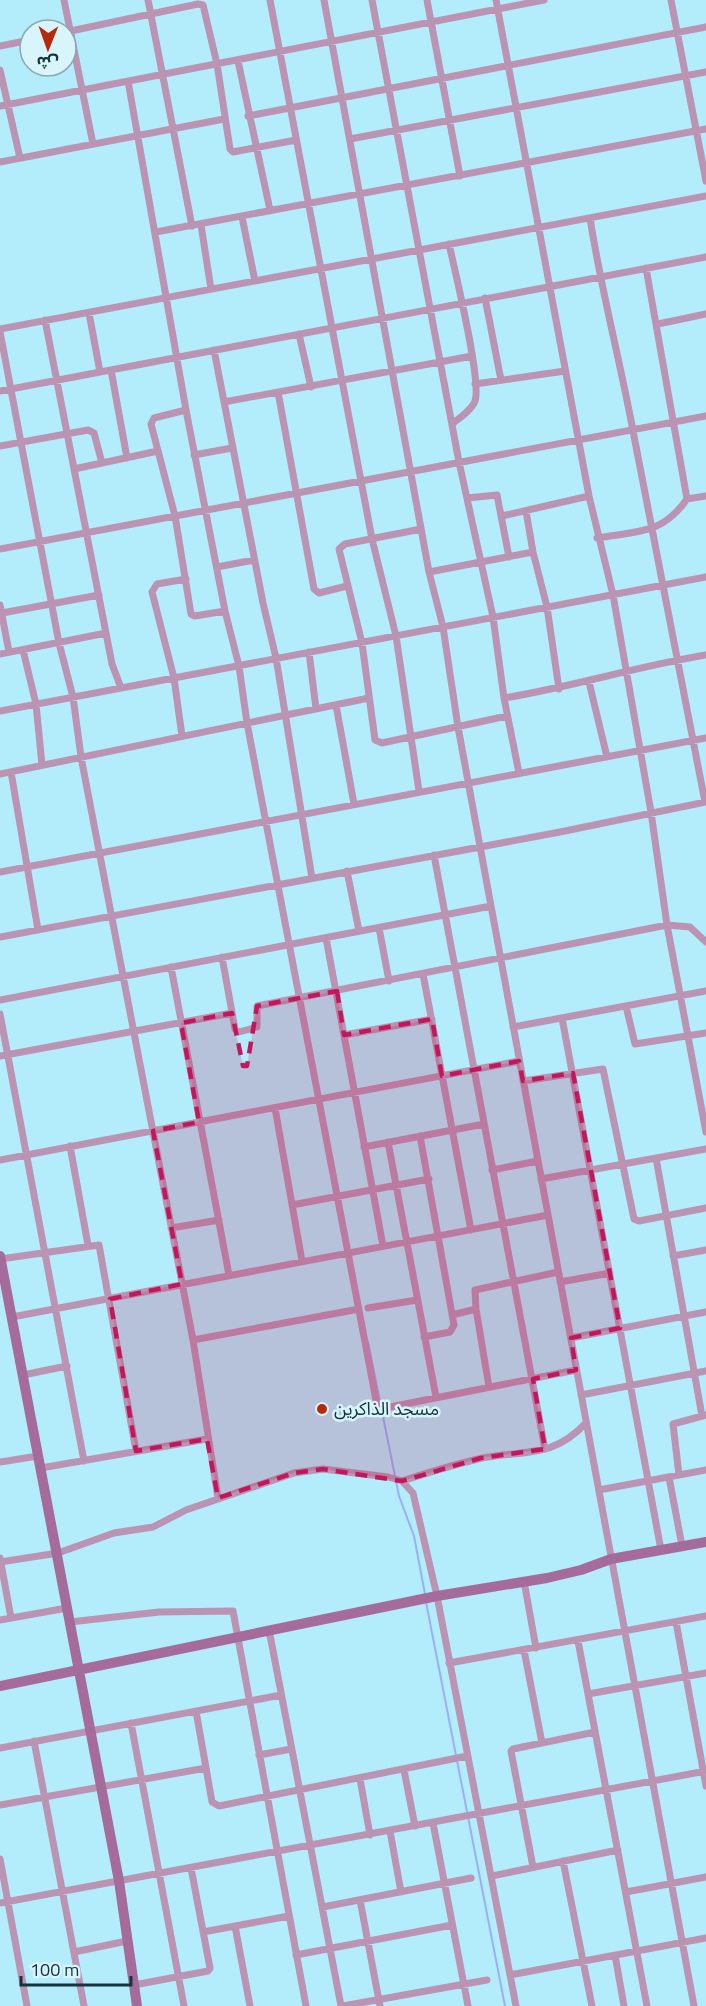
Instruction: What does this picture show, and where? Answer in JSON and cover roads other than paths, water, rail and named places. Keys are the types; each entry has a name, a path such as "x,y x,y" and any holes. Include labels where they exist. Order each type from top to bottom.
{"street":[{"path":"64,0 66,18"},
{"path":"148,0 192,226"},
{"path":"270,0 289,108 323,267 372,538 396,636 419,792"},
{"path":"324,0 429,572 443,627 468,783 694,2006"},
{"path":"372,0 459,462 493,617 504,698 519,773"},
{"path":"428,0 460,176"},
{"path":"4,105 432,23 497,4 544,0"},
{"path":"671,0 706,182"},
{"path":"78,30 198,4 203,5 217,64 230,149 233,152 296,140"},
{"path":"497,4 537,228 597,538 613,595 651,812 667,926 688,1037 703,1093 706,1132"},
{"path":"248,117 706,27"},
{"path":"0,46 18,42"},
{"path":"238,61 248,117 270,210"},
{"path":"0,69 4,105 20,158"},
{"path":"350,139 706,72"},
{"path":"78,77 93,144"},
{"path":"128,81 194,455 225,611 239,666 247,723 378,1407 576,1370"},
{"path":"0,162 224,119"},
{"path":"156,232 706,129"},
{"path":"218,1498 193,1340 81,757 73,697 59,643 0,331 45,320 706,196"},
{"path":"242,217 255,281"},
{"path":"0,938 706,802 677,660 665,585 651,529 633,429 599,277 590,218"},
{"path":"201,225 211,289"},
{"path":"449,244 472,356 475,403 452,424"},
{"path":"0,391 706,257"},
{"path":"646,268 658,324 687,500"},
{"path":"485,298 501,380"},
{"path":"88,313 100,372"},
{"path":"658,324 706,314"},
{"path":"45,320 106,633 121,688"},
{"path":"299,334 310,387"},
{"path":"214,350 254,560 276,658 312,878"},
{"path":"224,402 472,356"},
{"path":"111,370 127,458"},
{"path":"474,384 565,371"},
{"path":"278,392 314,589 319,593 347,586"},
{"path":"186,410 154,418 152,421 175,516 192,616 225,611"},
{"path":"0,549 706,416"},
{"path":"0,446 68,433 92,431 102,464"},
{"path":"194,455 232,448"},
{"path":"74,469 158,451"},
{"path":"467,498 495,494 502,516 508,557"},
{"path":"502,516 589,496"},
{"path":"597,538 651,529 668,522 687,500 706,496"},
{"path":"526,512 547,607 559,689"},
{"path":"422,529 341,546 347,586 362,643 375,740 382,743 410,738 507,716"},
{"path":"429,572 533,552"},
{"path":"217,567 254,560"},
{"path":"0,711 706,577"},
{"path":"182,736 174,678 152,592 157,584 186,579"},
{"path":"9,652 1,609 99,595"},
{"path":"0,654 106,633"},
{"path":"23,650 36,704 42,765"},
{"path":"309,652 316,709"},
{"path":"504,698 559,689 625,671 706,655"},
{"path":"589,682 607,756"},
{"path":"0,774 369,698"},
{"path":"336,705 354,804"},
{"path":"0,872 706,738"},
{"path":"11,772 38,930"},
{"path":"434,855 546,1449"},
{"path":"347,871 359,932"},
{"path":"0,1000 491,906"},
{"path":"222,957 237,1031 255,1029 257,1006 667,926 690,927 706,942"},
{"path":"379,928 389,981"},
{"path":"326,938 383,1246"},
{"path":"171,967 229,1275"},
{"path":"423,975 471,1230"},
{"path":"513,1027 706,991"},
{"path":"626,1006 635,1044 706,1033"},
{"path":"4,1055 232,1013"},
{"path":"0,1014 4,1055 27,1154 84,1461"},
{"path":"562,1018 661,1550"},
{"path":"344,1035 432,1019"},
{"path":"0,1160 519,1060"},
{"path":"523,1082 601,1068 605,1071 634,1219 639,1221 706,1208"},
{"path":"275,1108 302,1261"},
{"path":"364,1147 484,1124"},
{"path":"420,1136 454,1325 450,1332 424,1337"},
{"path":"388,1142 436,1397"},
{"path":"70,1146 88,1245"},
{"path":"541,1179 706,1149"},
{"path":"656,1158 704,1415 673,1424 679,1475"},
{"path":"492,1170 538,1161"},
{"path":"292,1205 429,1179"},
{"path":"12,1317 548,1215"},
{"path":"171,1228 219,1220"},
{"path":"136,1451 100,1248 96,1244 0,1258 4,1298 12,1317 119,1881 137,2006"},
{"path":"673,1256 706,1250"},
{"path":"489,1387 475,1290 558,1272"},
{"path":"560,1282 610,1273"},
{"path":"368,1308 417,1300"},
{"path":"193,1340 359,1309"},
{"path":"452,1315 476,1309"},
{"path":"571,1338 706,1312"},
{"path":"23,1375 67,1366"},
{"path":"581,1395 706,1371"},
{"path":"11,1618 0,1561 58,1553 106,1536 153,1527 186,1510 294,1473 323,1469 402,1481 481,1458 546,1449 571,1440 586,1423"},
{"path":"41,1468 207,1438"},
{"path":"0,1462 38,1456"},
{"path":"599,1490 706,1470"},
{"path":"669,1477 682,1546"},
{"path":"402,1481 413,1492 436,1596 516,2006"},
{"path":"0,1686 436,1596 581,1570 611,1559 706,1542"},
{"path":"524,1581 536,1648"},
{"path":"0,1620 67,1608"},
{"path":"70,1622 159,1612 229,1610 235,1615 306,2006"},
{"path":"449,1663 706,1616"},
{"path":"676,1622 706,1786"},
{"path":"263,1631 270,1635 342,2006 379,2003 487,1980"},
{"path":"578,1641 647,2006"},
{"path":"524,1650 543,1743"},
{"path":"588,1694 706,1673"},
{"path":"0,1748 280,1695"},
{"path":"196,1712 214,1805 267,1798 467,1756"},
{"path":"131,1724 184,2006"},
{"path":"533,1867 511,1751 596,1732"},
{"path":"34,1741 84,2006"},
{"path":"259,1755 291,1749"},
{"path":"0,1805 101,1785 206,1768"},
{"path":"404,1770 415,1826"},
{"path":"4,1902 705,1772"},
{"path":"360,1779 370,1835"},
{"path":"433,1823 468,2006"},
{"path":"390,1831 401,1892"},
{"path":"492,1876 618,1850"},
{"path":"0,1859 4,1902 24,2006"},
{"path":"563,1861 592,2006"},
{"path":"134,1985 208,1971 210,1968 191,1868"},
{"path":"626,1892 706,1877"},
{"path":"323,1907 471,1878"},
{"path":"360,1900 379,2003"},
{"path":"203,1932 289,1916"},
{"path":"296,1955 452,1925"},
{"path":"235,1926 250,2006"},
{"path":"510,1975 706,1938"},
{"path":"74,1952 127,1941"},
{"path":"615,1955 624,2006"}],"waterway":[{"path":"368,1342 399,1496 414,1536 425,1594"},
{"path":"426,1602 505,2006"}],"place":[{"name":"مسجد الذاكرين","path":"322,1409"}]}
